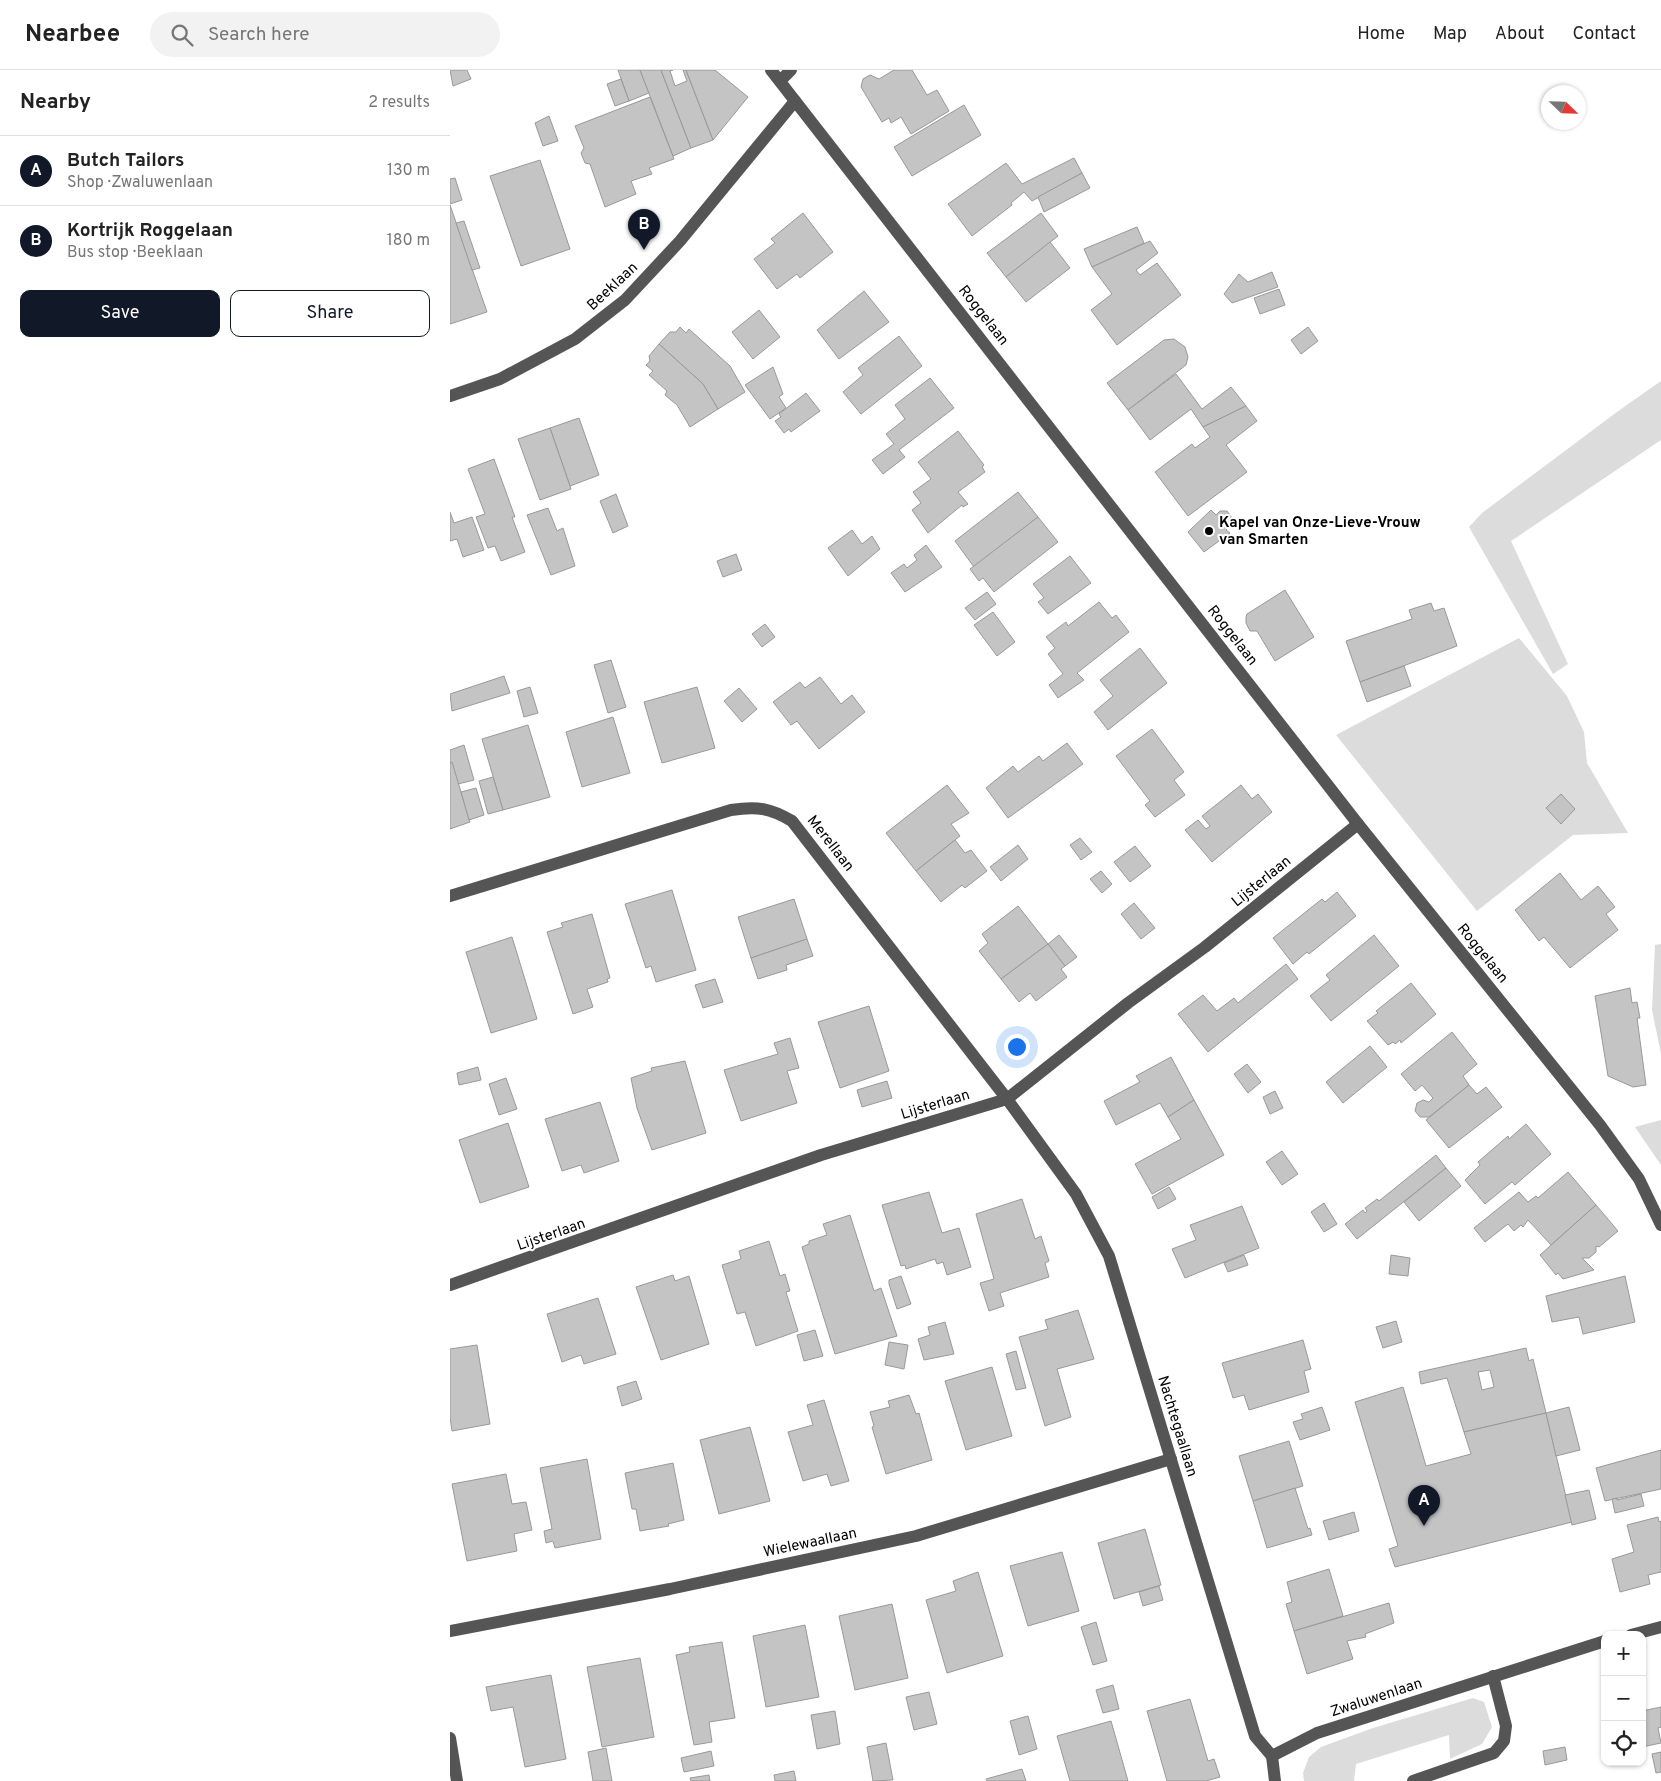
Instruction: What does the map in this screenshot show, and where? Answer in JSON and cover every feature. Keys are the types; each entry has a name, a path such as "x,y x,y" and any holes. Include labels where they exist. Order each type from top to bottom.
{"street":[{"name":"Roggelaan","path":"771,70 1358,824 1600,1125 1639,1179 1661,1225"},
{"path":"780,81 791,70"},
{"name":"Beeklaan","path":"450,396 500,379 575,339 625,300 680,241 795,101"},
{"name":"Merellaan","path":"450,896 731,810 753,806 776,811 792,820 1007,1099"},
{"name":"Lijsterlaan","path":"450,1285 821,1155 1007,1099 1128,1002 1205,947 1358,824"},
{"name":"Nachtegaallaan","path":"1007,1099 1076,1194 1109,1256 1255,1736 1272,1756"},
{"name":"Wielewaallaan","path":"450,1631 670,1589 916,1536 1171,1459"},
{"path":"1646,1631 1661,1627"},
{"name":"Zwaluwenlaan","path":"1272,1756 1317,1733 1601,1642"},
{"path":"1413,1781 1494,1753 1504,1741 1506,1726 1493,1676"},
{"path":"450,1738 457,1781"},
{"path":"1272,1756 1275,1781"}],"shaded area":[{"path":"1661,381 1661,440 1511,541 1568,664 1553,674 1469,527 1482,513"},
{"path":"1519,638 1567,696 1584,732 1587,763 1628,833 1573,835 1477,911 1336,735"},
{"path":"1661,944 1661,1054 1652,1010 1655,945"},
{"path":"1661,1120 1661,1165 1635,1127"},
{"path":"1473,1698 1484,1702 1492,1727 1482,1744 1450,1759 1449,1735 1356,1764 1354,1781 1304,1781 1303,1773 1309,1757 1321,1747 1373,1728"}],"building":[{"path":"450,70 467,70 471,79 453,86"},
{"path":"618,70 640,70 649,93 629,101"},
{"path":"640,70 661,70 691,148 673,156"},
{"path":"661,70 673,70 670,71 675,86 687,81 683,70 686,70 713,140 691,148"},
{"path":"686,70 715,70 748,97 713,140"},
{"path":"894,70 912,70 927,95 937,90 949,111 911,134 901,117 891,123 889,118 882,122 861,87 863,79 870,75 879,79"},
{"path":"621,79 629,101 615,106 607,84"},
{"path":"650,97 674,159 649,168 652,174 631,181 636,194 605,207 590,164 585,163 581,153 584,148 575,126"},
{"path":"964,105 981,135 912,176 894,147"},
{"path":"549,116 558,141 543,146 535,123"},
{"path":"1074,158 1082,173 1032,201 1024,192 1011,203 1012,205 972,236 948,204 1006,163 1022,184"},
{"path":"540,160 570,249 521,266 490,176"},
{"path":"1082,173 1090,188 1044,212 1038,197"},
{"path":"455,178 462,200 450,204 450,179"},
{"path":"450,205 487,312 450,324"},
{"path":"803,213 833,252 800,278 797,274 777,289 754,259 775,243 771,239"},
{"path":"1041,213 1058,236 1006,277 987,253"},
{"path":"464,221 480,268 472,270 456,223"},
{"path":"1137,227 1144,243 1092,267 1084,249"},
{"path":"1150,241 1158,253 1136,270 1140,275 1157,263 1181,295 1117,345 1091,310 1112,294 1092,267"},
{"path":"1050,242 1070,268 1026,302 1006,277"},
{"path":"1272,272 1278,287 1232,303 1224,294 1239,274 1248,282"},
{"path":"1279,289 1285,305 1260,314 1254,298"},
{"path":"864,291 889,322 839,359 817,330"},
{"path":"759,310 780,337 753,359 732,332"},
{"path":"680,327 686,333 689,329 730,366 745,392 718,409 703,384 659,344 670,332 676,332"},
{"path":"1308,327 1318,341 1301,354 1291,340"},
{"path":"899,336 922,366 861,414 843,392 863,375 858,368"},
{"path":"1174,339 1185,347 1188,357 1186,365 1128,410 1107,383 1164,340"},
{"path":"659,344 703,384 718,409 690,427 677,405 665,395 667,391 649,375 653,371 646,365 650,361 649,356"},
{"path":"773,367 783,394 779,397 786,408 770,419 745,385"},
{"path":"1176,374 1202,409 1231,387 1246,406 1203,427 1191,409 1150,440 1128,410"},
{"path":"930,378 954,408 899,450 905,457 883,474 872,460 894,444 886,434 905,419 895,405"},
{"path":"806,393 820,411 791,432 789,429 784,433 775,421 781,417 779,414"},
{"path":"1246,406 1257,421 1226,445 1247,472 1188,516 1155,472 1192,444 1195,448 1210,437 1203,427"},
{"path":"579,418 599,475 570,486 550,428"},
{"path":"550,428 571,489 540,500 518,439"},
{"path":"958,431 984,465 982,467 985,472 958,492 968,504 963,507 962,505 928,533 912,510 921,503 913,492 931,479 918,462"},
{"path":"494,459 515,517 512,517 525,552 501,561 495,546 488,548 476,517 485,514 468,469"},
{"path":"1018,492 1038,517 974,567 955,541"},
{"path":"616,494 628,526 613,533 600,501"},
{"path":"548,508 557,531 563,528 575,566 551,575 527,515"},
{"name":"Kapel van Onze-Lieve-Vrouw van Smarten","path":"1211,510 1216,515 1220,511 1227,511 1232,518 1231,525 1226,530 1230,533 1204,552 1188,532"},
{"path":"450,512 454,523 472,517 484,550 463,557 457,539 450,541"},
{"path":"1038,517 1058,542 994,592 983,578 979,581 970,569"},
{"path":"852,530 862,544 872,536 880,549 848,576 828,548"},
{"path":"926,545 942,567 905,592 891,573 904,564 907,568 917,560 914,555"},
{"path":"736,554 742,570 723,577 717,561"},
{"path":"1070,556 1091,583 1048,614 1038,602 1044,598 1033,584"},
{"path":"1285,590 1314,637 1275,661 1257,631 1250,631 1246,623 1246,617 1247,614"},
{"path":"987,592 996,604 975,620 965,608"},
{"path":"1099,602 1112,618 1116,615 1129,632 1077,673 1084,680 1058,698 1049,685 1063,674 1048,654 1055,648 1046,637 1066,622 1068,626"},
{"path":"1431,603 1434,611 1444,608 1457,646 1360,682 1346,641 1412,619 1409,610"},
{"path":"993,612 1015,642 997,656 974,625"},
{"path":"765,624 775,637 762,647 752,634"},
{"path":"1140,648 1167,683 1108,730 1094,712 1113,696 1100,680"},
{"path":"611,660 626,707 608,713 594,665"},
{"path":"1404,666 1411,686 1367,702 1360,682"},
{"path":"504,676 510,693 452,711 450,694"},
{"path":"820,677 841,704 852,695 865,712 819,749 797,721 791,725 773,702 800,682 805,688"},
{"path":"530,687 538,713 524,717 517,691"},
{"path":"697,687 715,748 662,763 644,702"},
{"path":"739,688 757,709 742,722 724,701"},
{"path":"613,717 630,773 582,787 566,732"},
{"path":"528,725 550,797 503,810 482,739"},
{"path":"1152,729 1184,772 1174,780 1185,795 1155,817 1145,805 1150,801 1116,756"},
{"path":"1067,743 1083,764 1008,818 986,788 1013,766 1018,772 1039,756 1043,761"},
{"path":"464,745 474,780 458,784 450,763 450,750"},
{"path":"452,762 470,822 450,829 450,763"},
{"path":"493,777 503,810 488,814 479,781"},
{"path":"947,785 969,813 951,824 960,836 916,871 886,833"},
{"path":"1241,785 1252,799 1258,794 1272,812 1212,862 1185,830 1198,820 1206,829 1210,826 1202,816"},
{"path":"476,788 484,815 469,820 461,792"},
{"path":"1561,794 1575,809 1561,824 1546,808"},
{"path":"1080,838 1092,852 1081,860 1070,845"},
{"path":"955,840 965,853 971,850 987,871 965,888 962,885 941,902 916,871"},
{"path":"1018,845 1028,859 1001,881 990,867"},
{"path":"1135,846 1151,866 1130,882 1114,862"},
{"path":"1101,871 1112,884 1102,893 1090,879"},
{"path":"1560,873 1581,900 1598,886 1615,907 1606,914 1618,930 1570,968 1544,937 1539,941 1515,910"},
{"path":"672,890 696,970 656,982 651,966 646,968 625,904"},
{"path":"1337,892 1356,916 1309,954 1307,952 1293,964 1273,938 1322,899 1325,902"},
{"path":"794,899 807,939 751,958 738,917"},
{"path":"1134,903 1155,928 1141,939 1121,914"},
{"path":"1018,906 1048,944 1001,979 979,951 988,943 982,934"},
{"path":"592,914 610,978 607,979 608,982 587,989 593,1007 573,1014 547,932 563,927 561,923"},
{"path":"1059,935 1077,957 1065,966 1048,944"},
{"path":"1374,935 1399,966 1331,1021 1310,996 1330,980 1326,975"},
{"path":"512,937 537,1019 491,1033 466,952"},
{"path":"807,939 813,956 786,965 787,970 758,979 751,958"},
{"path":"1048,944 1065,966 1061,969 1067,977 1036,1001 1030,993 1019,1002 1001,979"},
{"path":"1286,964 1298,979 1208,1052 1178,1014 1203,995 1217,1011 1234,998 1238,1003"},
{"path":"715,979 723,1002 703,1008 695,985"},
{"path":"1411,983 1436,1014 1401,1043 1400,1040 1395,1044 1393,1042 1388,1045 1367,1021 1378,1013 1376,1011"},
{"path":"1630,988 1632,1003 1637,1002 1640,1018 1637,1018 1646,1085 1633,1087 1608,1076 1595,996"},
{"path":"869,1006 889,1071 840,1088 818,1022"},
{"path":"1452,1032 1477,1064 1463,1076 1469,1085 1429,1117 1420,1117 1415,1111 1417,1103 1423,1100 1429,1102 1433,1098 1422,1085 1415,1091 1401,1074"},
{"path":"790,1038 799,1068 787,1071 797,1103 741,1121 724,1070 778,1054 774,1043"},
{"path":"1370,1046 1387,1067 1343,1103 1326,1082"},
{"path":"1171,1057 1194,1100 1168,1117 1160,1103 1116,1125 1104,1101 1140,1082 1136,1076"},
{"path":"685,1061 706,1133 652,1150 637,1108 631,1078 652,1071 651,1068"},
{"path":"1247,1064 1261,1082 1248,1093 1234,1074"},
{"path":"478,1067 481,1080 459,1085 457,1073"},
{"path":"506,1078 517,1109 499,1115 489,1084"},
{"path":"887,1081 892,1098 862,1107 857,1090"},
{"path":"1469,1085 1477,1094 1486,1087 1502,1107 1449,1148 1426,1120"},
{"path":"1275,1091 1283,1108 1270,1114 1263,1097"},
{"path":"1194,1100 1224,1155 1152,1194 1135,1164 1181,1139 1168,1117"},
{"path":"600,1102 619,1161 584,1173 581,1165 562,1171 545,1119"},
{"path":"508,1123 529,1187 480,1203 459,1140"},
{"path":"1526,1124 1551,1154 1515,1185 1512,1182 1485,1204 1465,1180 1480,1165 1478,1162 1508,1136 1509,1139"},
{"path":"1282,1151 1298,1174 1282,1185 1266,1162"},
{"path":"1436,1155 1446,1168 1357,1239 1345,1224 1363,1210 1365,1213 1367,1211 1365,1208 1377,1199 1379,1201"},
{"path":"1446,1168 1461,1186 1419,1221 1404,1202"},
{"path":"1568,1172 1596,1205 1551,1245 1528,1220 1523,1227 1521,1225 1514,1231 1508,1224 1485,1242 1474,1228 1519,1192 1528,1202 1536,1196 1538,1198"},
{"path":"1169,1187 1176,1199 1158,1209 1152,1197"},
{"path":"929,1192 942,1233 959,1228 971,1267 947,1275 943,1262 937,1264 935,1259 906,1269 905,1265 901,1266 882,1205"},
{"path":"1022,1199 1035,1239 1041,1236 1049,1261 1045,1263 1049,1277 1000,1293 1004,1306 989,1311 980,1283 994,1279 976,1214"},
{"path":"1324,1203 1337,1224 1324,1232 1311,1212"},
{"path":"1596,1205 1618,1231 1599,1247 1596,1246 1596,1252 1589,1258 1582,1258 1594,1270 1563,1279 1558,1273 1556,1275 1540,1255"},
{"path":"1242,1206 1259,1248 1185,1278 1172,1249 1196,1240 1190,1225"},
{"path":"850,1215 874,1291 881,1288 897,1336 835,1354 802,1247 809,1244 809,1241 827,1235 823,1224"},
{"path":"769,1241 780,1276 785,1274 790,1291 786,1292 798,1331 756,1346 745,1312 737,1314 722,1265 741,1259 739,1251"},
{"path":"1244,1255 1248,1265 1228,1272 1224,1263"},
{"path":"1391,1255 1410,1258 1408,1276 1389,1274"},
{"path":"673,1275 675,1281 689,1276 709,1344 661,1360 636,1287"},
{"path":"901,1276 911,1304 897,1309 889,1280"},
{"path":"1625,1276 1635,1322 1583,1334 1579,1317 1552,1322 1546,1296"},
{"path":"598,1298 616,1354 584,1364 581,1355 562,1362 547,1314"},
{"path":"1078,1310 1094,1359 1057,1369 1071,1417 1045,1426 1019,1337 1048,1329 1045,1320"},
{"path":"1396,1321 1402,1342 1383,1348 1376,1327"},
{"path":"945,1322 954,1354 924,1360 918,1339 930,1335 928,1327"},
{"path":"815,1330 823,1356 804,1361 797,1335"},
{"path":"1303,1340 1311,1369 1304,1371 1309,1392 1249,1410 1244,1395 1233,1398 1222,1363"},
{"path":"889,1342 908,1345 904,1369 885,1365"},
{"path":"477,1345 490,1424 452,1431 450,1417 450,1349"},
{"path":"1526,1348 1529,1361 1533,1359 1546,1413 1464,1432 1447,1378 1421,1384 1419,1372","holes":["1490,1370 1494,1387 1482,1390 1478,1372"]},
{"path":"1016,1351 1026,1388 1016,1390 1006,1354"},
{"path":"992,1367 1012,1436 966,1450 945,1381"},
{"path":"636,1381 642,1399 622,1406 617,1387"},
{"path":"1403,1387 1426,1466 1471,1454 1464,1432 1546,1413 1572,1522 1395,1567 1389,1549 1398,1546 1355,1402"},
{"path":"909,1395 916,1414 919,1413 932,1460 886,1474 872,1427 874,1426 870,1412 890,1407 888,1401"},
{"path":"824,1400 849,1481 831,1486 827,1474 803,1481 788,1432 813,1425 807,1405"},
{"path":"1322,1407 1330,1430 1300,1440 1293,1422 1303,1419 1301,1414"},
{"path":"1569,1407 1580,1450 1556,1456 1546,1413"},
{"path":"750,1427 770,1501 719,1514 700,1440"},
{"path":"1289,1441 1303,1486 1253,1501 1239,1456"},
{"path":"1661,1450 1661,1489 1605,1501 1596,1468"},
{"path":"587,1459 601,1539 555,1548 553,1541 546,1543 544,1531 552,1529 540,1468"},
{"path":"673,1463 684,1520 668,1524 669,1526 640,1531 636,1509 632,1509 625,1473"},
{"path":"506,1474 512,1504 526,1502 532,1530 514,1534 517,1551 467,1561 452,1484"},
{"path":"1295,1488 1308,1529 1310,1528 1312,1535 1267,1548 1253,1501"},
{"path":"1589,1490 1596,1519 1572,1525 1565,1495"},
{"path":"1641,1494 1644,1506 1615,1513 1612,1499 1617,1498 1617,1500"},
{"path":"1354,1512 1359,1531 1329,1540 1323,1521"},
{"path":"1658,1517 1659,1522 1661,1521 1661,1572 1648,1575 1650,1584 1620,1592 1612,1559 1634,1552 1627,1525"},
{"path":"1145,1529 1161,1585 1114,1599 1098,1543"},
{"path":"1062,1552 1079,1611 1028,1626 1010,1566"},
{"path":"1329,1569 1343,1616 1294,1631 1286,1604 1292,1602 1287,1582"},
{"path":"978,1572 1003,1656 947,1673 926,1600 956,1591 953,1581"},
{"path":"1159,1586 1163,1600 1143,1606 1139,1592"},
{"path":"1389,1603 1394,1623 1365,1634 1366,1637 1347,1641 1353,1659 1307,1674 1294,1631"},
{"path":"892,1604 908,1678 855,1690 839,1616"},
{"path":"1096,1622 1107,1661 1093,1665 1081,1627"},
{"path":"805,1625 819,1697 766,1707 753,1636"},
{"path":"722,1642 735,1718 709,1722 712,1742 694,1745 676,1655 690,1652 689,1647"},
{"path":"640,1658 654,1737 602,1747 587,1667"},
{"path":"551,1675 566,1759 525,1767 513,1707 491,1711 486,1687"},
{"path":"1113,1685 1119,1709 1103,1713 1096,1690"},
{"path":"929,1692 937,1724 914,1730 906,1697"},
{"path":"1190,1699 1208,1761 1214,1759 1220,1777 1206,1781 1167,1781 1147,1711"},
{"path":"1661,1707 1661,1727 1658,1728 1661,1743 1646,1746 1646,1710"},
{"path":"835,1711 840,1744 817,1749 811,1715"},
{"path":"1028,1716 1037,1749 1019,1755 1010,1721"},
{"path":"1111,1721 1128,1781 1070,1781 1057,1736"},
{"path":"886,1743 893,1780 873,1781 867,1747"},
{"path":"1565,1747 1567,1760 1545,1765 1543,1751"},
{"path":"606,1748 612,1781 593,1781 588,1752"},
{"path":"711,1751 714,1766 684,1772 681,1758"},
{"path":"1661,1752 1661,1772 1656,1773 1652,1754"},
{"path":"1022,1769 1026,1781 987,1781 986,1779"},
{"path":"794,1771 796,1781 775,1781 774,1775"},
{"path":"709,1775 710,1781 691,1781 690,1778"}],"place":[{"name":"Kortrijk Roggelaan","path":"644,250"},
{"name":"Kapel van Onze-Lieve-Vrouw van Smarten","path":"1209,531"},
{"name":"Butch Tailors","path":"1424,1526"}]}
